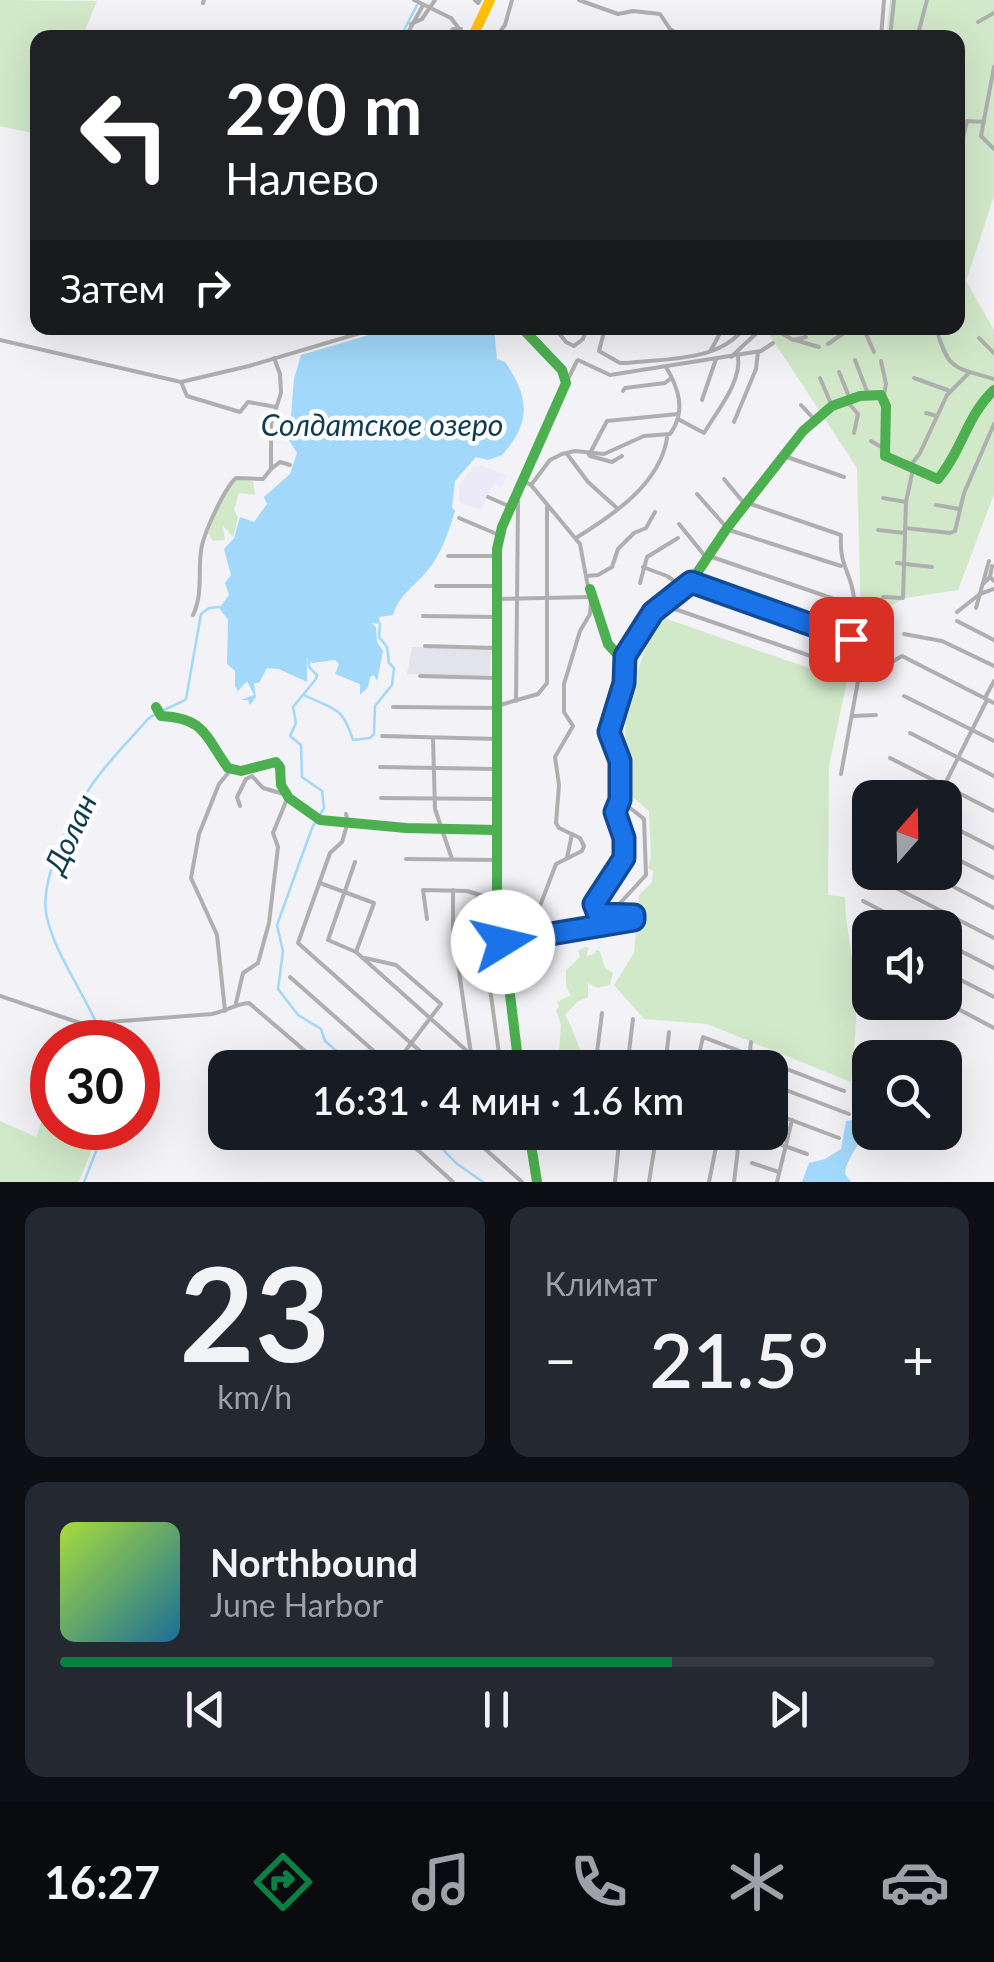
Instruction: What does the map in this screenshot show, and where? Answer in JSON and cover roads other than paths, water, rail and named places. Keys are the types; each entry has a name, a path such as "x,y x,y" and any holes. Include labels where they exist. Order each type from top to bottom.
{"street":[{"path":"414,0 451,18 461,30"},
{"path":"411,24 420,22 436,0"},
{"path":"469,30 490,0"},
{"path":"501,30 512,0"},
{"path":"579,0 618,14 660,14 673,30"},
{"path":"881,30 884,0"},
{"path":"891,30 894,0"},
{"path":"919,30 927,0"},
{"path":"409,30 423,6"},
{"path":"978,22 994,14"},
{"path":"994,67 980,136 994,149"},
{"path":"965,128 970,120 984,122"},
{"path":"0,340 181,382 353,335"},
{"path":"529,335 569,381"},
{"path":"560,335 574,346 584,335"},
{"path":"601,335 598,351 620,363 693,355 731,344 738,335"},
{"path":"711,350 718,335"},
{"path":"730,357 754,335"},
{"path":"786,335 819,347"},
{"path":"828,344 842,335"},
{"path":"866,335 874,352"},
{"path":"938,335 948,361 969,373 994,379"},
{"path":"795,340 806,337"},
{"path":"979,338 994,353"},
{"path":"516,702 516,516 524,484 578,359 606,374 738,356 758,352 773,343"},
{"path":"734,422 758,352"},
{"path":"588,454 607,420 678,416 704,434 722,406 739,366 738,356"},
{"path":"271,469 270,448 281,384 274,358"},
{"path":"702,400 716,359"},
{"path":"854,360 868,394"},
{"path":"881,361 887,390 883,397 887,459 939,479 970,416 994,390"},
{"path":"576,538 618,509 659,468 667,436 678,416 679,388 666,366"},
{"path":"649,368 649,386"},
{"path":"627,371 631,387"},
{"path":"839,372 858,416 854,433"},
{"path":"883,597 904,598 900,563 911,467 950,390 969,373"},
{"path":"623,391 666,383 671,378"},
{"path":"820,378 832,406"},
{"path":"914,378 950,390"},
{"path":"181,382 187,396 224,409 240,412 248,402 276,407"},
{"path":"604,743 610,737 624,683 625,656 653,612 688,585 803,431 832,406 868,394 883,397"},
{"path":"800,405 815,420"},
{"path":"926,413 937,416"},
{"path":"878,530 952,533 986,441 985,434 994,424"},
{"path":"518,1050 506,941 497,900 499,534 524,484 550,460 566,452 618,450 644,436 667,436"},
{"path":"871,441 884,448"},
{"path":"986,441 994,447"},
{"path":"566,452 588,482 618,509"},
{"path":"588,454 609,462 622,456"},
{"path":"786,456 844,477"},
{"path":"193,615 199,603 201,548 223,496 236,478 262,480 280,462 290,465"},
{"path":"724,479 747,505 841,535 843,567 854,597 848,619"},
{"path":"506,941 511,928 538,911 556,864 582,852 584,846 583,840 556,824 559,786 555,757 572,730 573,723 563,708 564,684 580,631 589,619 589,588 583,552 576,538 524,484"},
{"path":"697,494 727,528 843,567"},
{"path":"488,497 511,507"},
{"path":"883,498 906,502"},
{"path":"936,505 960,509"},
{"path":"392,706 497,707 538,694 546,685 547,507"},
{"path":"497,599 546,599 589,588 598,575 614,566 618,549 646,528 655,512"},
{"path":"459,518 499,534"},
{"path":"679,524 706,558 840,601 848,619 850,670"},
{"path":"640,582 651,553 678,538"},
{"path":"448,556 497,556"},
{"path":"900,563 932,567"},
{"path":"984,584 992,579 991,564"},
{"path":"976,608 991,564"},
{"path":"643,567 849,637"},
{"path":"436,586 497,586"},
{"path":"589,588 610,649 625,656"},
{"path":"957,612 980,594 994,589"},
{"path":"663,602 672,609 850,670 860,669"},
{"path":"423,616 497,617"},
{"path":"958,621 994,640"},
{"path":"904,634 942,641 994,666"},
{"path":"425,646 497,648"},
{"path":"841,774 860,669 866,663 892,662 902,656 989,700"},
{"path":"420,676 497,678"},
{"path":"989,700 994,681"},
{"path":"947,780 994,693"},
{"path":"904,696 994,741"},
{"path":"156,708 160,716 187,718 204,728 212,746 231,769 242,771 276,762 288,797"},
{"path":"852,716 876,715"},
{"path":"910,733 994,776"},
{"path":"382,736 497,739"},
{"path":"598,914 595,902 624,858 624,838 615,812 620,800 620,757 610,737"},
{"path":"433,738 435,798 452,859"},
{"path":"890,758 932,780"},
{"path":"380,767 497,769"},
{"path":"226,1011 218,935 191,878 198,834 219,784 231,769"},
{"path":"240,806 237,797 246,779 252,776 263,788 288,797 318,820 497,830"},
{"path":"962,795 994,811"},
{"path":"0,996 70,1022 92,1025 226,1011 236,1002 243,973 258,964 266,937 278,847 272,836 288,797"},
{"path":"381,798 497,799"},
{"path":"610,914 646,875 644,817 620,800"},
{"path":"347,819 342,842 330,853 298,943 420,1050"},
{"path":"962,832 994,848"},
{"path":"567,858 572,834"},
{"path":"406,859 497,860"},
{"path":"355,862 328,940 358,955 396,965 440,1004 405,1050"},
{"path":"962,862 994,878"},
{"path":"320,883 374,903 358,955"},
{"path":"427,919 422,890 454,890 497,900"},
{"path":"454,890 453,930 470,1050"},
{"path":"900,890 994,938"},
{"path":"960,890 994,908"},
{"path":"477,894 498,1050"},
{"path":"862,900 881,910"},
{"path":"506,941 634,920 634,915 587,914"},
{"path":"962,951 994,968"},
{"path":"358,955 466,1050"},
{"path":"290,977 374,1050"},
{"path":"962,981 994,997"},
{"path":"236,1002 252,1004 304,1050"},
{"path":"962,1011 994,1028"},
{"path":"597,1050 602,1012"},
{"path":"629,1050 633,1019"},
{"path":"667,1050 669,1032"},
{"path":"700,1050 703,1038 734,1050"},
{"path":"750,1050 751,1042"},
{"path":"788,1070 844,1091"},
{"path":"788,1091 849,1114"},
{"path":"788,1119 839,1138"},
{"path":"788,1138 792,1120"},
{"path":"788,1148 807,1154"},
{"path":"418,1150 453,1182"},
{"path":"486,1150 522,1182"},
{"path":"532,1150 537,1182"},
{"path":"614,1182 617,1150"},
{"path":"649,1182 655,1150"},
{"path":"710,1182 716,1150"},
{"path":"734,1182 740,1150"},
{"path":"777,1182 785,1150"},
{"path":"752,1162 779,1172"},
{"path":"439,1182 442,1172"}],"water":[{"name":"Солдатское озеро","path":"369,335 495,335 497,359 505,362 519,386 523,419 502,455 488,460 476,457 455,481 455,511 437,557 393,615 379,617 380,624 371,623 376,627 377,642 383,651 377,681 374,675 370,677 368,687 360,695 360,684 335,674 339,664 335,660 312,663 307,658 307,682 279,669 267,668 259,683 254,683 256,697 250,705 248,700 241,700 254,695 247,681 238,691 235,671 227,664 228,620 219,608 229,595 225,583 231,575 224,549 234,538 240,517 254,522 267,504 264,497 290,474 297,453 289,440 294,379 301,355"},
{"path":"852,1120 852,1150 855,1150 845,1174 851,1182 802,1182 809,1163 841,1149 846,1121"}],"waterway":[{"path":"404,30 417,5"},
{"name":"Долан","path":"95,1020 47,918 45,903 51,869 73,817 102,771 148,719 186,699 201,614 219,607"},
{"path":"304,695 341,714 353,740 370,738 374,734 375,706 392,685 394,668 379,637 380,624"},
{"path":"309,658 309,667 317,675 293,707 296,723 290,736 301,745 302,777 322,791 324,808 312,828 277,925 283,951 278,989 298,1015 321,1029 325,1041 335,1050"},
{"name":"Долан","path":"84,1182 96,1150"},
{"path":"443,1150 483,1182"}]}
